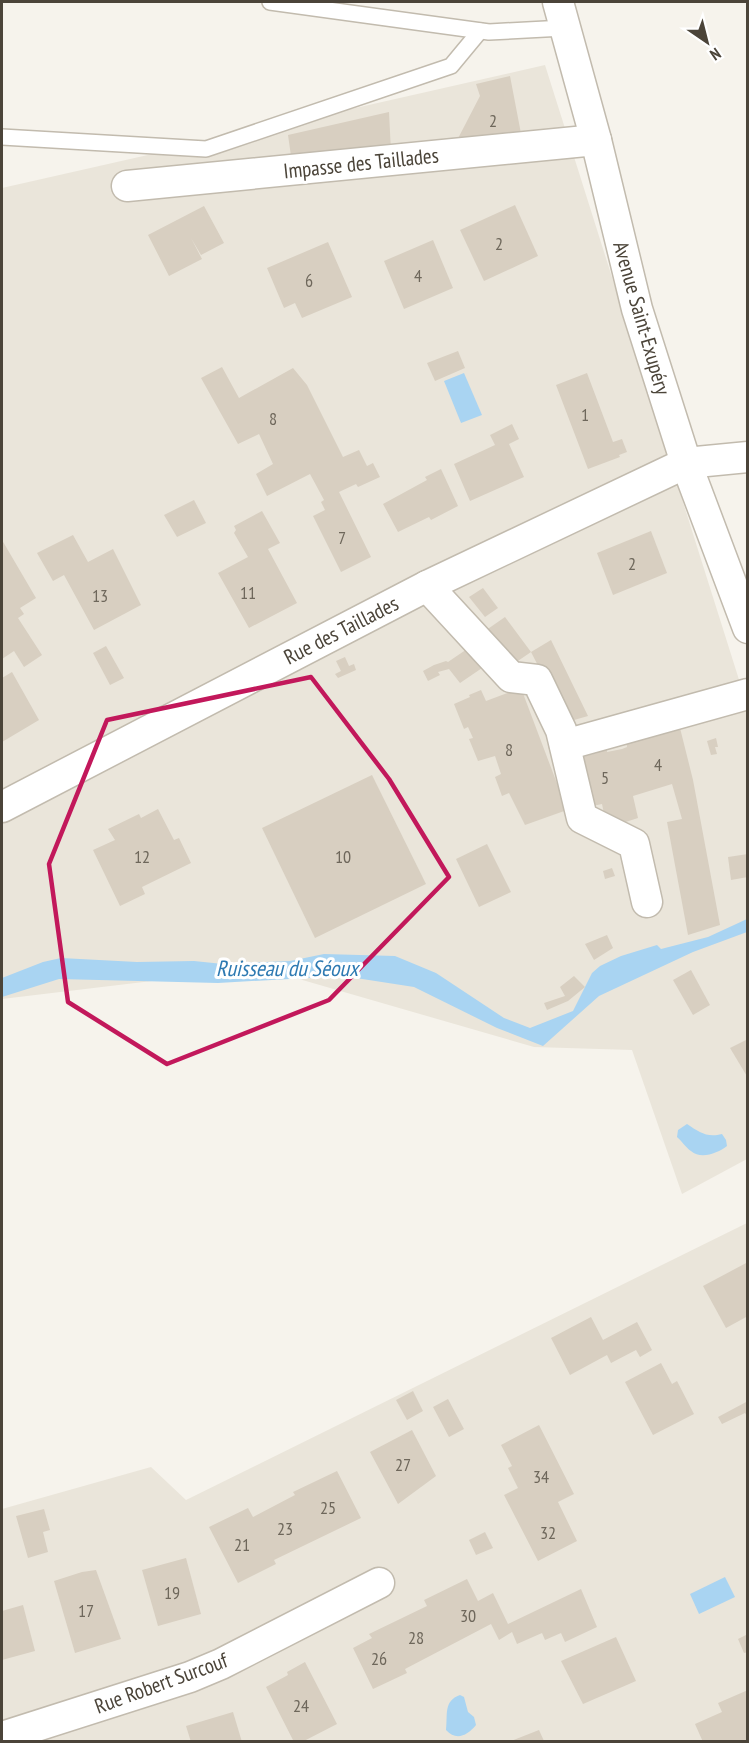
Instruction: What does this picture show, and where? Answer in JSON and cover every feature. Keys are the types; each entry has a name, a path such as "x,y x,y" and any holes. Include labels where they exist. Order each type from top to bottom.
{"street":[{"name":"Avenue Saint-Exupéry","path":"561,15 596,140 637,309 686,463 747,628"},
{"name":"Impasse des Taillades","path":"127,186 596,140"},
{"name":"Rue des Taillades","path":"2,807 428,586 686,463 747,457"},
{"path":"428,586 511,677 537,680 561,730 582,818 634,844 646,902"},
{"path":"565,745 747,694"},
{"name":"Rue Robert Surcouf","path":"2,1737 210,1669 379,1583"}],"lane":[{"path":"270,2 489,32 561,15"},
{"path":"2,136 206,149 451,66 480,31"}],"highlighted area":[{"path":"311,677 389,779 449,877 329,1000 167,1064 68,1002 49,864 107,720"}],"shaded area":[{"path":"545,65 747,705 747,1159 682,1194 632,1050 534,1047 261,968 2,999 2,188"},
{"path":"747,1223 747,1741 2,1742 2,1509 151,1467 186,1500"}],"water":[{"path":"464,373 482,415 461,423 444,381"},
{"name":"Ruisseau du Séoux","path":"747,919 747,932 693,952 599,996 543,1046 497,1028 414,987 343,976 218,983 59,979 2,997 2,978 43,962 61,958 137,962 194,961 223,964 290,961 324,954 395,956 436,973 504,1018 530,1028 573,1011 592,973 600,966 621,956 657,945 661,949 708,937"},
{"path":"687,1124 707,1135 722,1134 727,1146 709,1154 695,1154 677,1137 678,1130"},
{"path":"725,1577 735,1597 699,1614 690,1594"},
{"path":"460,1695 464,1697 468,1712 474,1717 476,1725 469,1732 458,1736 446,1730 449,1705"}],"building":[{"path":"510,76 523,144 452,150 480,96 476,84"},
{"path":"389,112 391,152 292,163 288,135"},
{"path":"515,205 538,256 484,281 460,230"},
{"path":"204,206 224,243 201,255 191,238 202,259 169,276 148,235"},
{"path":"433,240 453,288 404,309 384,261"},
{"path":"328,242 352,297 302,318 295,303 284,308 267,268"},
{"path":"458,351 465,368 435,381 427,363"},
{"path":"222,367 239,398 293,368 307,385 343,457 359,450 367,466 373,463 380,477 358,487 356,484 339,492 371,557 341,572 313,516 325,510 321,502 324,500 310,474 267,496 256,474 273,464 259,434 238,444 201,378"},
{"path":"587,373 613,442 622,439 627,452 588,469 556,385"},
{"path":"512,424 519,439 509,444 524,477 470,501 454,464 495,445 490,435"},
{"path":"441,469 458,506 431,520 429,517 398,532 383,504 427,480 425,477"},
{"path":"194,500 206,523 177,537 164,515"},
{"path":"262,511 280,543 268,549 297,603 249,628 218,573 248,557 234,533 236,530 234,526"},
{"path":"651,531 667,573 613,595 597,553"},
{"path":"73,535 88,562 113,549 141,605 94,630 64,575 53,581 37,553"},
{"path":"2,540 36,598 20,608 24,614 18,618 42,655 24,667 14,651 2,659"},
{"path":"483,588 498,608 485,617 469,597"},
{"path":"505,617 531,652 512,665 482,633"},
{"path":"551,640 588,716 567,722 531,652"},
{"path":"106,646 124,678 110,685 93,653"},
{"path":"470,647 485,666 460,683 449,669 438,672 440,675 428,681 423,671 434,665 448,662"},
{"path":"345,657 349,666 354,664 356,670 338,678 335,674 341,671 336,661"},
{"path":"12,672 39,720 2,742 2,678"},
{"path":"521,688 567,810 525,825 509,793 502,796 495,777 501,774 495,756 478,761 469,739 473,738 468,727 464,729 454,704 481,690 486,701"},
{"path":"678,720 693,780 720,925 688,935 667,822 682,819 672,784 633,796 638,818 607,828 602,804 588,807 576,759 597,753 596,746 606,743 607,752 622,749 627,747 625,734"},
{"path":"716,738 717,754 711,755 707,741"},
{"path":"372,775 426,884 315,938 262,828"},
{"path":"158,809 174,840 179,838 191,863 142,887 145,894 120,906 93,850 115,840 108,829 139,814 141,818"},
{"path":"487,844 511,892 479,907 456,859"},
{"path":"748,854 748,877 731,880 728,857"},
{"path":"612,868 615,876 605,879 603,871"},
{"path":"607,935 613,948 594,960 585,944"},
{"path":"691,970 710,1005 693,1015 673,980"},
{"path":"574,976 585,987 568,1001 547,1010 544,1003 565,996 560,987"},
{"path":"748,1039 748,1078 730,1048"},
{"path":"748,1262 748,1316 726,1328 703,1286"},
{"path":"591,1317 603,1340 637,1322 652,1350 640,1357 636,1350 611,1363 607,1355 570,1375 551,1338"},
{"path":"661,1363 672,1384 677,1381 694,1414 653,1435 625,1382"},
{"path":"413,1391 423,1411 407,1420 396,1400"},
{"path":"448,1399 464,1429 449,1437 433,1407"},
{"path":"748,1401 748,1418 745,1413 722,1424 718,1417"},
{"path":"539,1425 574,1494 558,1502 577,1541 538,1561 504,1495 518,1488 508,1468 512,1466 501,1445"},
{"path":"412,1430 436,1476 398,1504 370,1452"},
{"path":"337,1471 361,1518 274,1560 276,1564 238,1583 209,1527 248,1508 253,1517 295,1495 293,1492"},
{"path":"44,1509 50,1530 43,1532 48,1552 28,1558 16,1516"},
{"path":"485,1532 493,1548 476,1555 469,1540"},
{"path":"186,1558 201,1614 158,1626 142,1570"},
{"path":"96,1570 121,1639 75,1653 54,1581"},
{"path":"467,1579 478,1601 493,1593 508,1624 581,1589 597,1627 565,1642 561,1633 545,1640 542,1633 517,1644 512,1632 499,1640 491,1624 405,1669 407,1673 373,1689 353,1648 372,1638 369,1634 427,1606 424,1600"},
{"path":"23,1605 35,1651 2,1660 2,1611"},
{"path":"748,1634 748,1652 744,1653 738,1639"},
{"path":"616,1637 636,1681 583,1704 561,1661"},
{"path":"305,1662 337,1724 302,1742 294,1742 266,1687"},
{"path":"748,1690 748,1742 703,1742 695,1724 722,1712 718,1703"},
{"path":"233,1712 242,1742 191,1742 186,1726"},
{"path":"539,1730 544,1741 511,1741"}]}
